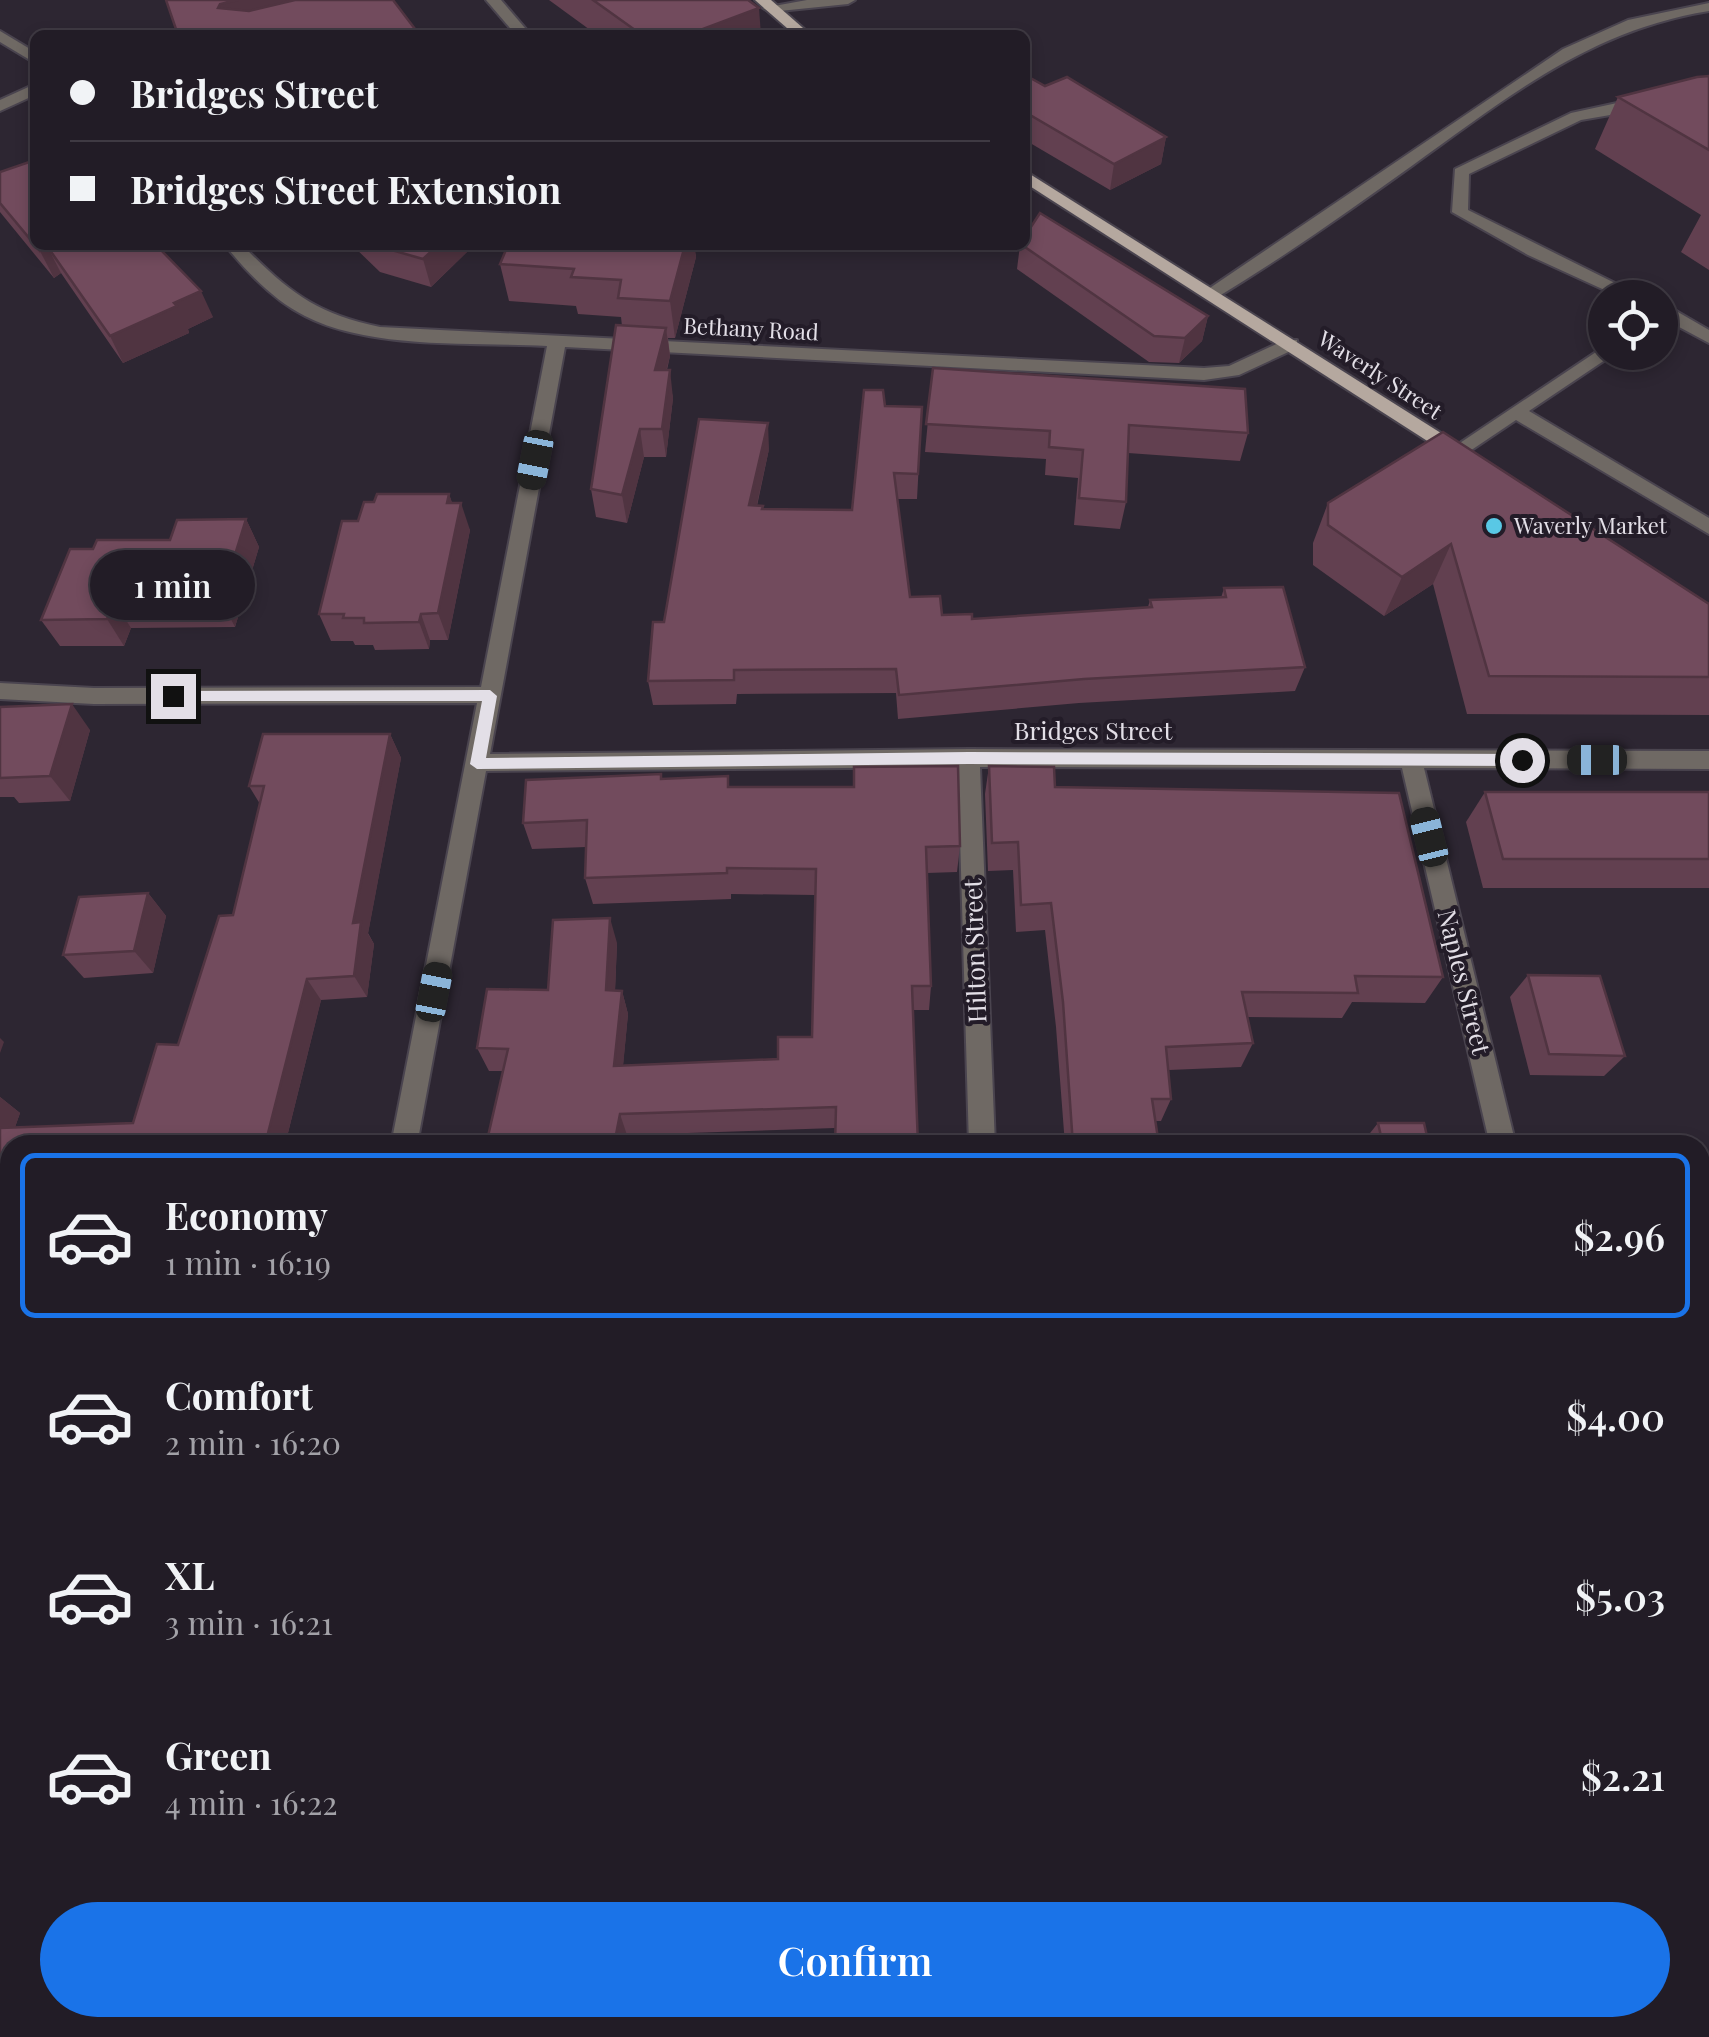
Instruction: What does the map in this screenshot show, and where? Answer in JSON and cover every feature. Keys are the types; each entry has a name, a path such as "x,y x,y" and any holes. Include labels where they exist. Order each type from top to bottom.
{"main road":[{"path":"766,4 798,30"},
{"name":"Waverly Street","path":"1030,179 1466,457"}],"street":[{"path":"492,0 519,30"},
{"path":"766,4 848,0"},
{"path":"1210,294 1274,256 1576,46 1642,18 1709,7"},
{"path":"0,35 30,56"},
{"path":"0,106 30,92"},
{"path":"1598,280 1460,212 1461,172 1576,116 1709,93"},
{"name":"Bethany Road","path":"238,250 285,297 309,314 340,325 380,332 1204,374 1232,371 1290,344"},
{"path":"1678,321 1709,338"},
{"path":"406,1135 558,342"},
{"path":"1466,457 1517,412 1588,364"},
{"path":"1517,412 1709,527"},
{"path":"0,691 94,696 490,696"},
{"name":"Bridges Street","path":"477,764 969,758 1709,760"},
{"name":"Hilton Street","path":"969,758 982,1135"},
{"name":"Naples Street","path":"1410,760 1501,1135"}],"building":[{"path":"166,0 238,0 218,8 249,11 295,0 393,0 415,29 411,30 176,30"},
{"path":"593,0 748,0 759,8 700,30 635,30"},
{"path":"1709,76 1709,150 1618,97 1697,77"},
{"path":"1067,77 1166,137 1114,164 1030,115 1030,78 1045,86"},
{"path":"30,162 30,239 0,203 0,172"},
{"path":"1040,213 1208,316 1185,338 1154,336 1029,250 1030,228"},
{"path":"50,250 161,250 201,291 110,336"},
{"path":"392,250 433,250 423,259"},
{"path":"506,250 684,250 670,301 618,298 621,280 571,277 574,269 500,264"},
{"path":"616,325 666,328 655,370 670,370 662,429 640,429 622,495 591,489"},
{"path":"933,368 1245,389 1248,433 1129,425 1126,502 1079,498 1083,450 1049,447 1050,431 926,424"},
{"path":"864,390 883,390 885,406 922,407 918,474 894,473 910,597 940,596 942,615 972,614 972,619 1152,607 1150,600 1226,597 1224,588 1283,587 1305,667 1084,679 899,695 896,669 734,670 734,680 648,681 653,622 664,622 699,419 768,423 749,505 763,506 762,509 852,510"},
{"path":"1443,432 1709,604 1709,677 1489,676 1451,544 1402,577 1328,525 1328,503"},
{"path":"377,494 449,494 447,503 461,503 438,613 421,614 419,622 364,623 364,618 343,618 344,614 319,614 342,521 358,521 364,502 374,502"},
{"path":"246,519 221,600 114,601 107,619 41,620 70,549 93,549 97,540 170,540 177,520"},
{"path":"72,704 50,776 0,778 0,707"},
{"path":"263,734 390,734 353,923 361,922 354,976 307,979 268,1135 0,1135 0,1128 133,1123 157,1044 178,1045 219,916 233,915 264,786 249,786"},
{"path":"958,766 960,846 926,847 931,986 912,986 918,1135 835,1135 836,1107 620,1114 616,1135 488,1135 508,1049 477,1048 487,989 548,990 553,920 610,918 606,990 622,991 614,1066 778,1059 778,1037 812,1037 816,869 727,868 727,873 585,878 587,820 523,823 526,780 661,774 661,779 728,776 728,787 854,787 854,767"},
{"path":"989,766 1054,767 1055,787 1399,793 1443,977 1355,976 1358,993 1242,992 1253,1043 1166,1047 1171,1099 1152,1099 1157,1135 1072,1135 1051,903 1021,905 1018,842 992,843"},
{"path":"1485,792 1709,792 1709,859 1503,859"},
{"path":"148,893 134,951 63,955 79,897"},
{"path":"1528,975 1600,976 1625,1056 1549,1054"},
{"path":"1378,1123 1424,1123 1427,1135 1381,1135"}],"place":[{"name":"Waverly Market","path":"1494,526"}],"route":[{"path":"173,696 490,696 477,764 969,758 1522,760"}]}
